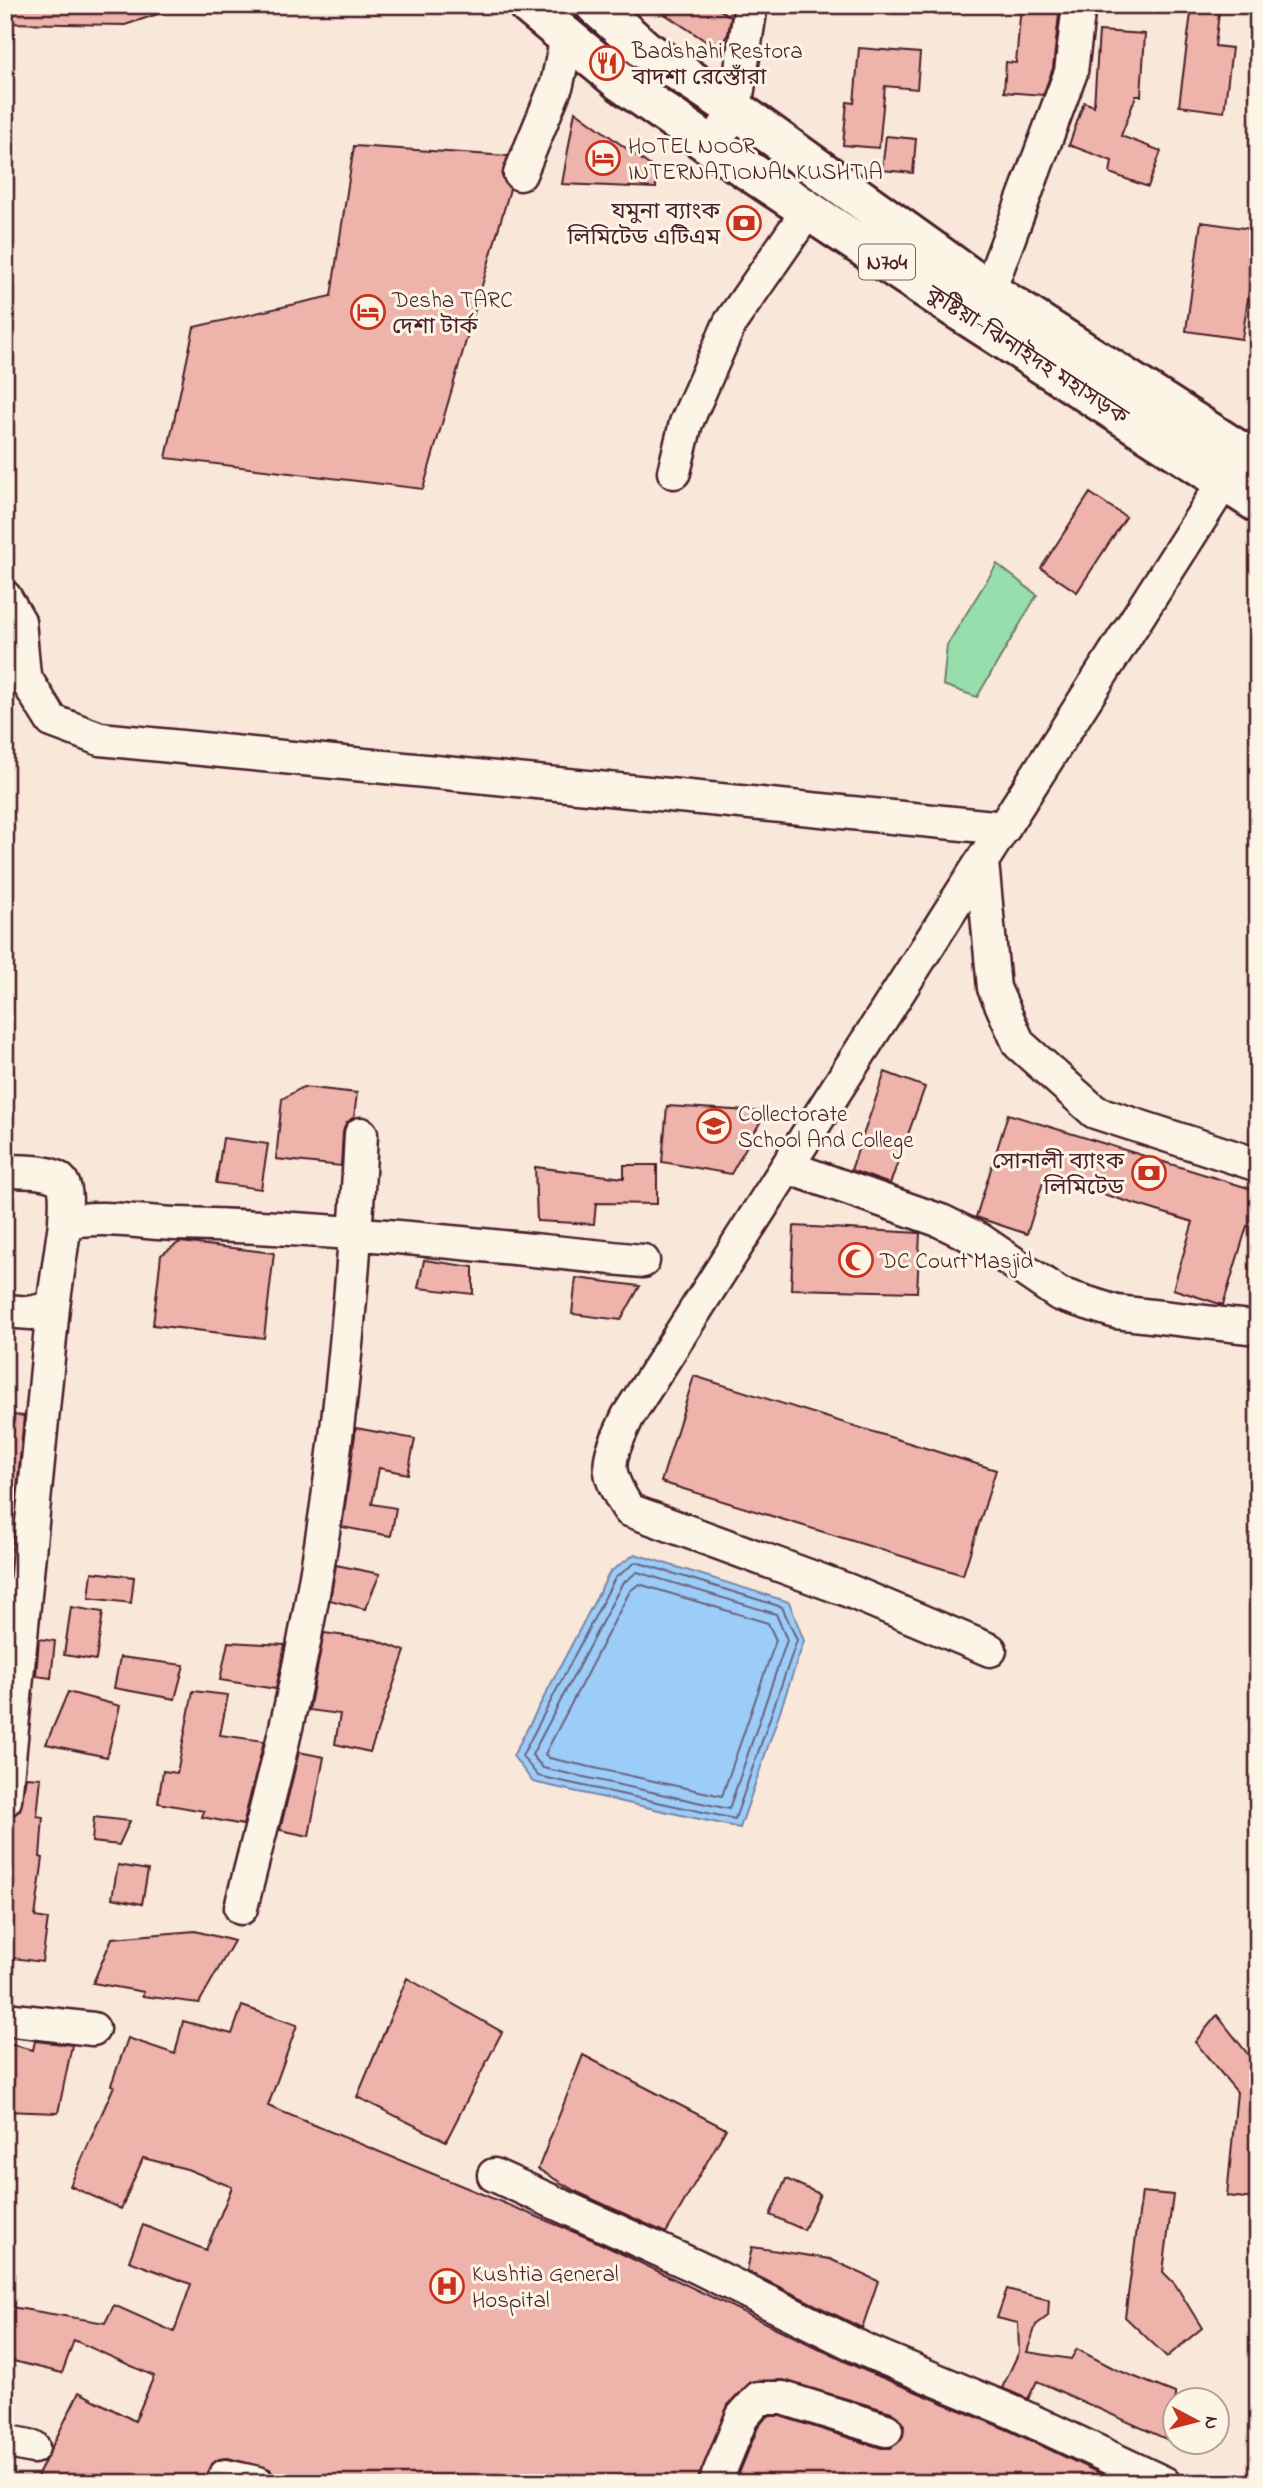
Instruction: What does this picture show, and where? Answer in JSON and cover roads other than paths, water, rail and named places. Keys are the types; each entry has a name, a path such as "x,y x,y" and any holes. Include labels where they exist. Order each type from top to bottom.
{"highway":[{"name":"কুষ্টিয়া-ঝিনাইদহ মহাসড়ক","path":"528,5 621,82 713,147 955,308 1241,466"},
{"name":"কুষ্টিয়া-ঝিনাইদহ মহাসড়ক","path":"595,5 644,49 735,109 989,291 1241,466 1258,503"}],"street":[{"path":"713,147 735,109 751,5"},
{"path":"989,291 1071,72 1079,5"},
{"path":"520,174 557,84 567,37"},
{"path":"674,472 686,424 730,323 809,209"},
{"path":"990,1650 847,1590 629,1510 611,1482 611,1453 628,1416 786,1167 1241,466"},
{"path":"5,597 19,621 24,676 52,721 100,738 1004,828"},
{"path":"982,862 994,988 1019,1044 1095,1112 1258,1165"},
{"path":"241,1908 296,1686 334,1461 356,1233 361,1134"},
{"path":"786,1167 941,1221 980,1240 1059,1294 1116,1312 1258,1328"},
{"path":"5,1171 47,1174 59,1179 64,1185 65,1223 52,1307 5,1800"},
{"path":"65,1223 83,1218 128,1223 275,1226 643,1261"},
{"path":"5,1311 31,1313 52,1307"},
{"path":"5,2019 93,2029"},
{"path":"494,2175 697,2267 867,2350 1015,2413 1164,2483"},
{"path":"715,2483 742,2417 759,2398 783,2398 886,2430"},
{"path":"225,2476 258,2483"}],"water":[{"path":"635,1554 789,1602 804,1641 740,1828 533,1782 513,1756 610,1572"}],"place":[{"name":"Badshahi Restora বাদশা রেস্তোঁরা","path":"607,63"},
{"name":"HOTEL NOOR INTERNATIONAL KUSHTIA","path":"603,158"},
{"name":"যমুনা ব্যাংক লিমিটেড এটিএম","path":"744,223"},
{"name":"Desha TARC দেশা টার্ক","path":"368,312"},
{"name":"Collectorate School And College","path":"714,1126"},
{"name":"সোনালী ব্যাংক লিমিটেড","path":"1149,1173"},
{"name":"DC Court Masjid","path":"856,1260"},
{"name":"Kushtia General Hospital","path":"447,2286"}]}
